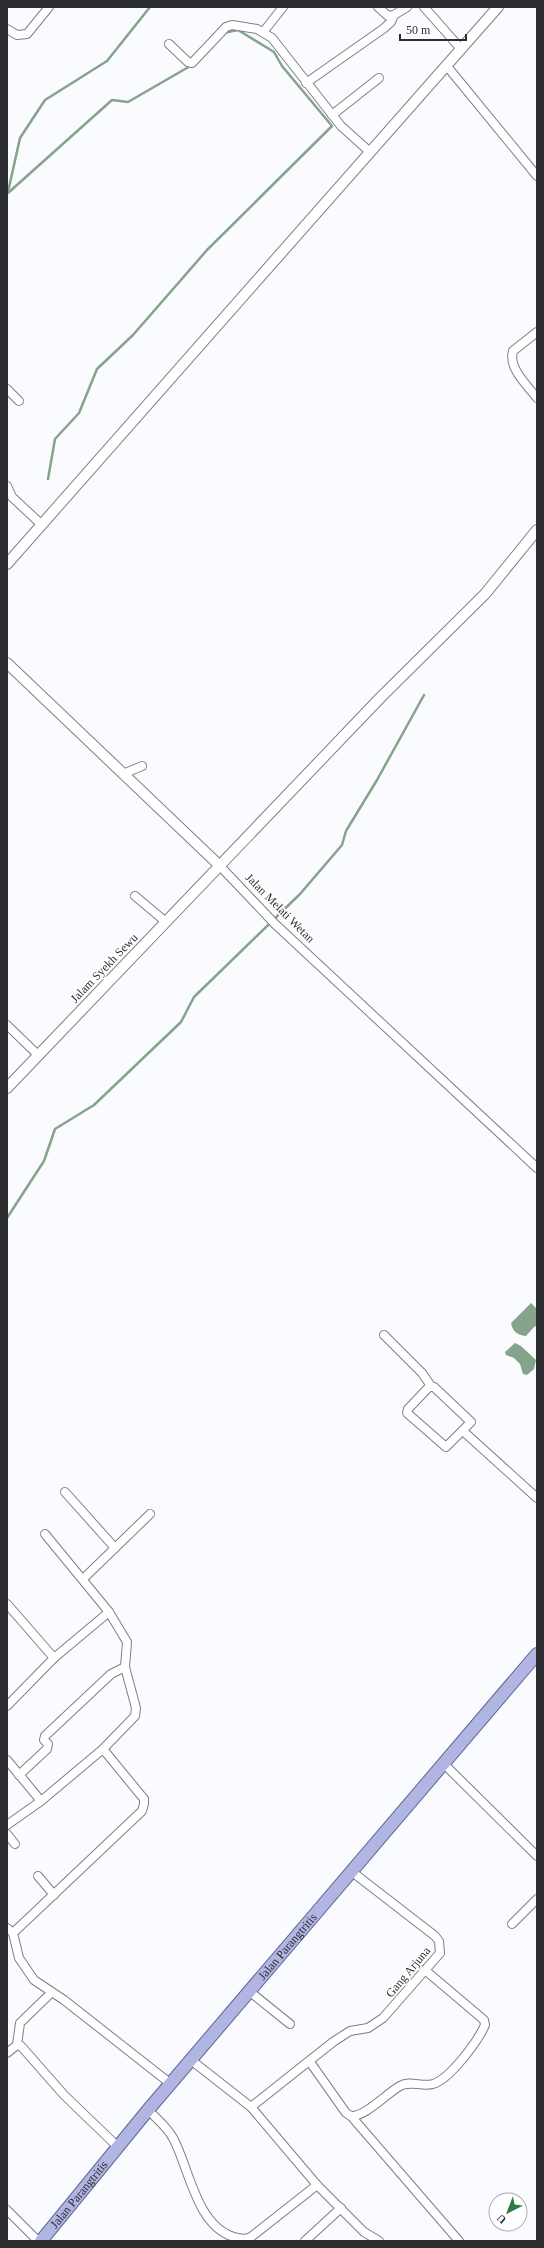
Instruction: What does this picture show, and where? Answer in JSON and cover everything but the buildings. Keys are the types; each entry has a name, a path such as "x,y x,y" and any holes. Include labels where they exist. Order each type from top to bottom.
{"main road":[{"name":"Jalan Parangtritis","path":"40,2241 148,2110 351,1870 535,1661"}],"street":[{"path":"7,29 18,36 27,34 49,7"},
{"path":"264,31 283,7"},
{"path":"378,7 388,16 394,15 407,7"},
{"path":"424,7 461,49"},
{"path":"7,564 498,7"},
{"path":"306,83 383,29 391,22 394,15"},
{"path":"169,44 190,63 226,27 232,25 264,31 280,46 306,83 341,126 370,152"},
{"path":"446,65 537,176"},
{"path":"332,115 379,78"},
{"path":"537,332 513,351 512,355 514,368 537,398"},
{"path":"7,389 19,401"},
{"path":"7,486 12,497 41,524"},
{"name":"Jalam Syekh Sewu","path":"7,1088 382,697 485,594 537,530"},
{"name":"Jalan Melati Wetan","path":"7,663 220,866 275,924 537,1168"},
{"path":"123,774 142,766"},
{"path":"135,896 166,922"},
{"path":"7,1025 38,1055"},
{"path":"384,1335 422,1372 431,1386 471,1422 444,1447 407,1413 408,1409 431,1386"},
{"path":"463,1431 537,1498"},
{"path":"65,1492 115,1548"},
{"path":"83,1579 150,1514"},
{"path":"7,1825 40,1801 103,1749 135,1716 136,1708 126,1680 125,1667 127,1642 109,1612 45,1534"},
{"path":"7,1604 54,1658"},
{"path":"7,1706 54,1658 109,1612"},
{"path":"19,1774 47,1748 48,1744 44,1740 46,1736 111,1674 125,1667"},
{"path":"103,1749 144,1798 142,1811 54,1895 10,1931 19,1958 34,1980 171,2084"},
{"path":"7,1760 40,1801"},
{"path":"444,1763 537,1856"},
{"path":"7,1834 15,1844"},
{"name":"Gang Arjuna","path":"310,2062 333,2042 350,2031 368,2028 383,2018 440,1953 439,1941 351,1870"},
{"path":"38,1876 54,1895"},
{"path":"512,1924 537,1899"},
{"path":"351,2116 362,2114 404,2083 427,2085 439,2081 458,2063 484,2029 484,2020 425,1970"},
{"path":"250,1991 290,2024"},
{"path":"7,2053 17,2045 20,2023 51,1992"},
{"path":"17,2045 21,2046 64,2095 118,2147"},
{"path":"191,2060 251,2107 317,2184 364,2232 379,2241"},
{"path":"251,2107 310,2062 346,2113 351,2116 459,2241"},
{"path":"148,2110 172,2137 197,2198 214,2224 222,2232 244,2240 251,2237 317,2184"},
{"path":"306,2241 341,2208"},
{"path":"7,2210 40,2241"}],"shaded area":[{"path":"531,1303 537,1309 537,1326 534,1327 526,1336 520,1335 514,1331 511,1323"},
{"path":"515,1343 521,1346 536,1360 534,1369 527,1375 523,1374 520,1364 514,1358 506,1355 505,1352"}],"waterway":[{"path":"8,192 20,138 45,100 107,61 150,7"},
{"path":"48,479 55,439 79,413 97,369 133,335 207,250 332,126 282,66 274,52 238,30 223,33"},
{"path":"8,193 112,100 128,102 192,65"},
{"path":"7,1218 44,1161 55,1129 94,1105 181,1022 194,997 300,894 342,845 346,831 377,780 424,695"}]}
